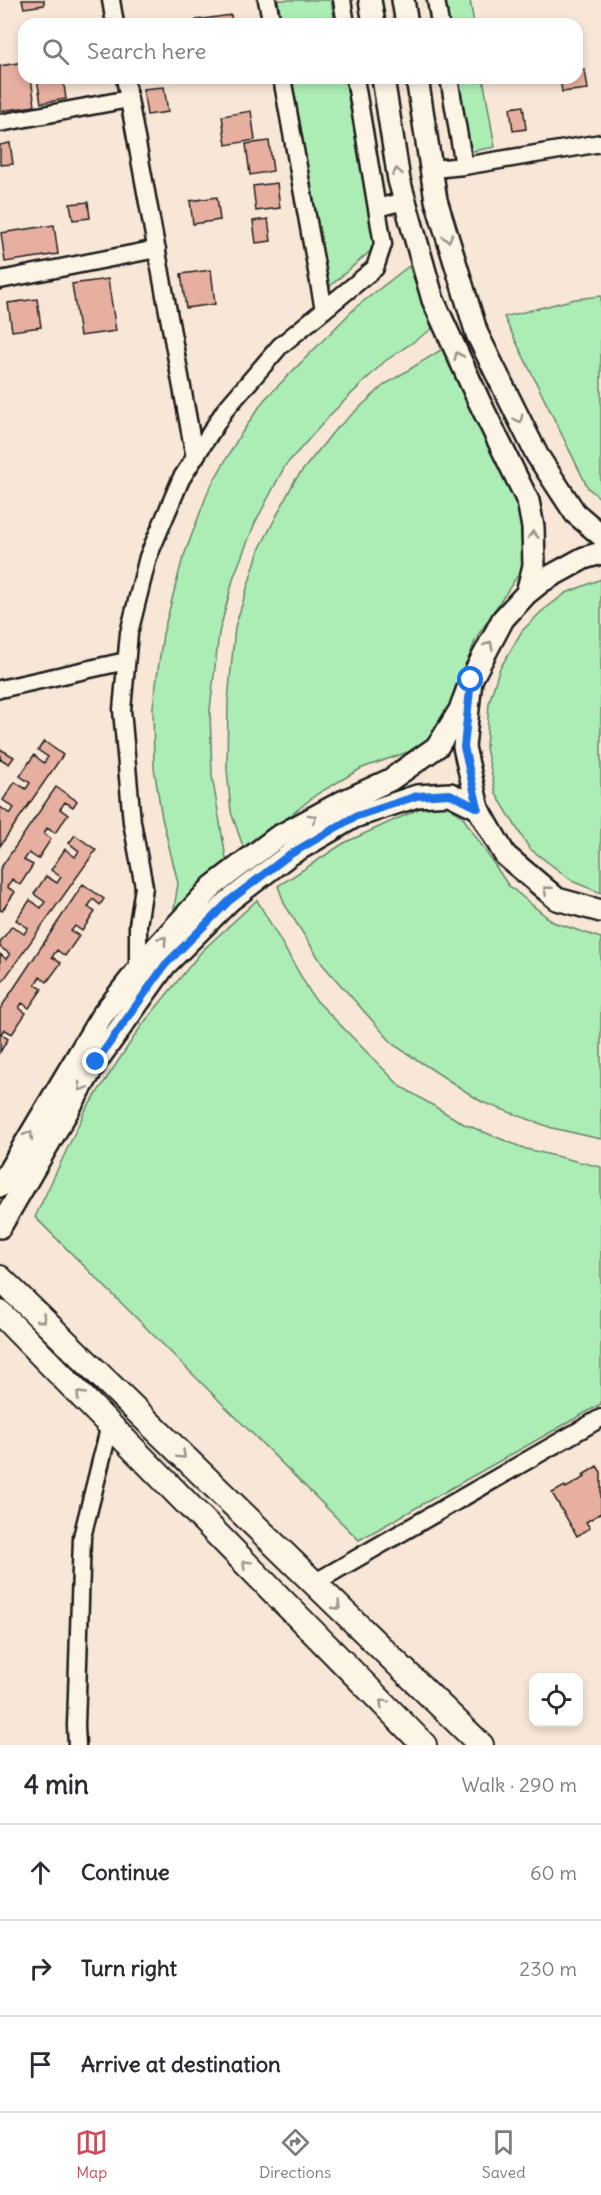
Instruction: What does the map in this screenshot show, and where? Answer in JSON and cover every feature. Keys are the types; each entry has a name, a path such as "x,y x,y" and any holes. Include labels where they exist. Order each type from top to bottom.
{"main road":[{"path":"0,1278 481,1745"},
{"path":"0,1313 424,1745"}],"street":[{"path":"111,0 114,18"},
{"path":"267,0 271,18"},
{"path":"342,0 345,18"},
{"path":"370,0 373,18"},
{"path":"403,0 406,18"},
{"path":"436,0 439,18"},
{"path":"126,84 195,458"},
{"path":"283,84 324,310"},
{"path":"138,970 138,925 144,887 132,822 122,710 129,633 148,557 181,479 225,410 280,346 375,268 383,244 356,84"},
{"path":"383,84 399,180 433,300 528,501 533,527 534,566 527,592"},
{"path":"418,84 436,200 477,334 537,455 575,513 601,535"},
{"path":"450,84 464,166"},
{"path":"0,123 129,99"},
{"path":"432,169 464,166 601,143"},
{"path":"377,208 404,201"},
{"path":"0,280 157,249"},
{"path":"0,1186 101,1017 138,970 213,886 276,838 342,802 390,780 438,746 460,710 471,680 502,619 527,592 542,581 584,558 601,553"},
{"path":"0,689 126,661"},
{"path":"471,680 464,747 478,808 506,855 557,899 601,911"},
{"path":"0,1227 96,1062 165,965 229,901 289,855 354,817 417,796 450,794 478,808"},
{"path":"314,1583 601,1418"},
{"path":"77,1745 82,1537 110,1425"}],"green space":[{"path":"278,0 331,0 334,18 281,18"},
{"path":"442,0 470,0 473,18 445,18"},
{"path":"293,84 346,84 375,247 329,287"},
{"path":"456,84 484,84 495,147 468,152"},
{"path":"409,266 432,329 384,362 333,412 285,466 255,523 234,576 219,633 210,710 212,776 227,864 172,922 178,883 162,818 154,768 153,706 163,634 182,561 209,489 239,437 264,400 356,307"},
{"path":"601,296 601,499 588,488 504,317 575,299"},
{"path":"444,348 519,511 524,566 476,638 442,731 408,752 362,768 317,794 245,852 231,812 227,769 228,701 235,627 259,550 295,480 334,431 384,385"},
{"path":"601,579 601,893 574,882 529,848 496,794 486,748 489,703 499,670 522,631 542,611 566,593"},
{"path":"425,806 447,806 462,816 508,885 553,922 601,938 601,1139 552,1128 482,1102 394,1045 323,965 285,905 278,886 344,843"},
{"path":"257,900 313,997 400,1086 464,1124 526,1149 601,1167 601,1404 359,1540 35,1217 85,1111 142,1025 202,951"}],"building":[{"path":"22,0 44,0 44,5 24,8"},
{"path":"231,15 231,18 210,18"},
{"path":"18,63 18,84 32,84 35,106 0,111 0,66"},
{"path":"583,70 585,70 588,89 562,92 561,84 583,84"},
{"path":"38,84 64,84 66,99 41,103"},
{"path":"164,87 168,112 147,115 143,89"},
{"path":"523,106 526,129 513,131 510,108"},
{"path":"251,111 255,140 226,145 222,116"},
{"path":"269,141 273,171 250,175 246,144"},
{"path":"10,143 13,164 0,165 0,145"},
{"path":"277,183 280,208 256,211 253,186"},
{"path":"217,197 220,220 193,224 190,201"},
{"path":"88,202 90,218 73,220 70,204"},
{"path":"268,219 271,241 256,243 253,221"},
{"path":"54,225 58,254 5,262 1,233"},
{"path":"211,270 215,304 186,308 181,274"},
{"path":"108,279 116,331 80,336 72,284"},
{"path":"37,299 41,327 12,331 8,303"},
{"path":"44,741 63,755 0,846 0,807 10,814 14,808 3,800 15,782 26,789 30,783 20,776 34,755 44,763 48,757 38,750"},
{"path":"0,749 14,757 9,764 0,760"},
{"path":"56,787 77,801 73,807 65,802 60,809 68,815 55,833 47,828 44,834 51,839 38,859 29,853 24,860 33,865 20,885 12,879 7,887 15,892 2,911 0,910 0,869"},
{"path":"75,835 96,850 0,985 0,954 6,959 10,954 0,947 0,942 12,926 24,934 28,928 16,920 30,900 41,908 45,902 34,894 46,876 57,883 61,877 51,870 65,849 75,857 79,851 69,843"},
{"path":"83,884 104,899 100,905 93,899 88,907 95,912 82,931 75,926 71,931 79,936 65,956 57,950 52,957 61,963 47,982 40,977 35,984 42,989 29,1008 22,1003 19,1008 26,1013 12,1034 4,1029 1,1034 8,1039 0,1052 0,1009"},
{"path":"597,1466 601,1472 601,1513 586,1522 590,1528 577,1536 552,1493 585,1477 583,1475"}],"route":[{"path":"96,1062 165,965 229,901 289,855 354,817 417,796 450,794 478,808 464,747 471,680"}]}
